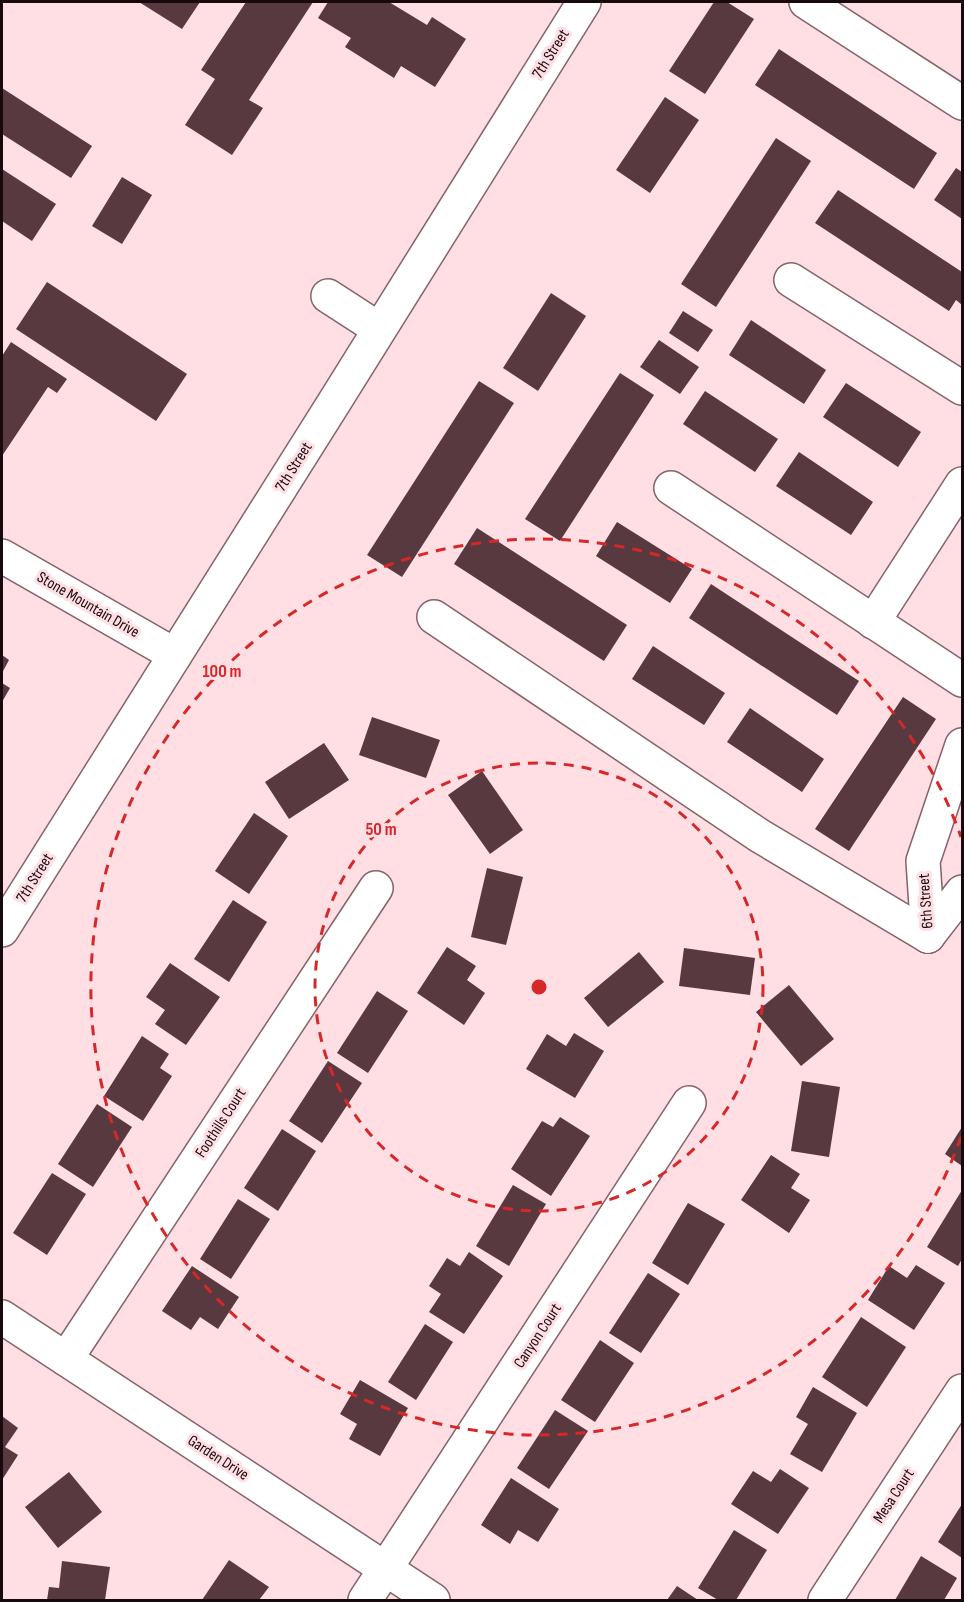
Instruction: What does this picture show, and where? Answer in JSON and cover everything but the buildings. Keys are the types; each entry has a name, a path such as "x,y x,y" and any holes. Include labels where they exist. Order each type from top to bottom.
{"street":[{"name":"7th Street","path":"2,930 584,2"},
{"path":"806,2 963,103"},
{"path":"791,280 963,388"},
{"path":"327,296 379,329"},
{"path":"873,622 963,483"},
{"path":"671,488 963,680"},
{"name":"Stone Mountain Drive","path":"2,556 175,655"},
{"path":"434,617 760,836 928,936"},
{"name":"6th Street","path":"928,936 923,861 963,745"},
{"name":"Foothills Court","path":"66,1359 376,888"},
{"name":"6th Street","path":"928,936 963,892"},
{"name":"Canyon Court","path":"365,1600 689,1103"},
{"name":"Garden Drive","path":"2,1317 433,1600"},
{"name":"Mesa Court","path":"825,1600 963,1391"}]}
